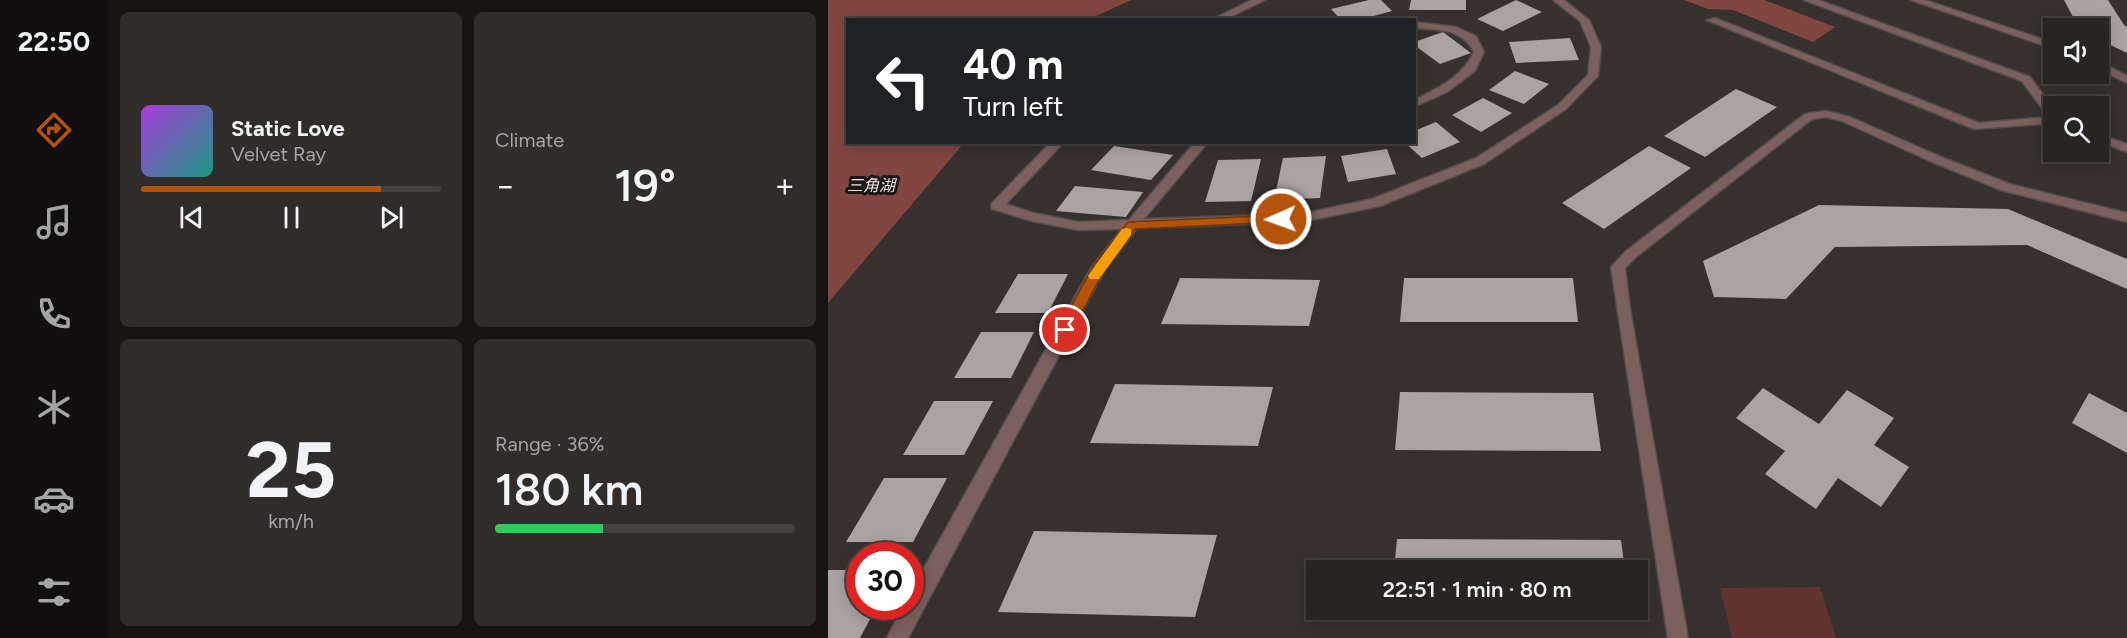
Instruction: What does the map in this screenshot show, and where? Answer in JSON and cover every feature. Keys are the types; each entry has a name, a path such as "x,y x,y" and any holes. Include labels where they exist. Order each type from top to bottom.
{"street":[{"path":"1220,18 1260,0"},
{"path":"1056,144 997,206 1032,217 1078,226 1302,218 1375,203 1480,161 1562,106 1593,76 1596,47 1584,20 1558,0"},
{"path":"1809,0 2026,79 2043,103"},
{"path":"1916,0 2043,42"},
{"path":"1712,20 1978,127 2043,120"},
{"path":"1416,25 1453,29 1472,38 1479,52 1471,69 1443,90 1416,103"},
{"path":"2109,70 2127,80"},
{"path":"1678,638 1623,309 1618,267 1631,254 1809,116 1826,114 1846,119 1978,177 2028,194 2112,212 2127,218"},
{"path":"2109,140 2127,147"},
{"path":"897,638 1098,268 1200,144"}],"shaded area":[{"path":"1820,587 1836,638 1732,638 1720,588"}],"water":[{"name":"三角湖","path":"828,0 1131,0 1092,18 846,18 846,144 963,144 828,303"},
{"path":"1684,0 1764,0 1835,27 1813,42 1733,10 1708,9"}],"building":[{"path":"1369,0 1381,0 1392,11 1366,18 1339,18 1331,9"},
{"path":"1411,0 1466,0 1466,10 1409,10"},
{"path":"1516,0 1542,12 1503,31 1477,19"},
{"path":"2064,0 2108,0 2127,27 2127,53 2109,44 2109,18 2074,18"},
{"path":"1443,32 1471,53 1440,64 1416,46 1416,41"},
{"path":"1570,38 1579,60 1516,63 1509,42"},
{"path":"1515,71 1549,84 1524,104 1489,90"},
{"path":"1736,89 1777,107 1705,157 1664,136"},
{"path":"1483,98 1512,113 1481,132 1452,115"},
{"path":"1436,122 1460,142 1422,158 1406,144 1416,144 1416,130"},
{"path":"1114,146 1173,155 1151,180 1091,170"},
{"path":"1649,146 1691,168 1604,229 1562,203"},
{"path":"1387,149 1396,174 1348,182 1341,156"},
{"path":"1326,156 1320,198 1274,200 1283,158"},
{"path":"1261,159 1251,201 1205,202 1218,160"},
{"path":"1075,186 1143,192 1126,217 1056,211"},
{"path":"1819,205 2008,209 2127,259 2127,289 2027,245 1835,247 1786,299 1714,297 1703,261"},
{"path":"1018,274 1068,274 1048,313 995,313"},
{"path":"1180,278 1320,280 1309,326 1161,324"},
{"path":"1404,278 1573,278 1578,322 1400,322"},
{"path":"981,332 1034,332 1011,378 954,378"},
{"path":"1115,384 1273,387 1258,446 1090,443"},
{"path":"1763,388 1819,424 1847,390 1894,418 1874,445 1909,467 1881,507 1838,478 1816,509 1765,474 1785,451 1736,418"},
{"path":"1400,392 1593,393 1601,451 1395,450"},
{"path":"2089,393 2127,413 2127,453 2072,423"},
{"path":"934,401 993,401 964,455 903,455"},
{"path":"884,478 947,478 913,542 846,542"},
{"path":"1034,531 1217,535 1195,617 998,612"},
{"path":"1397,539 1621,540 1624,560 1395,560"},
{"path":"828,570 846,570 846,620 870,620 860,638 828,638"}],"slow traffic":[{"path":"1094,276 1127,232"}],"route":[{"path":"1065,330 1098,268 1132,225 1281,219"}]}
